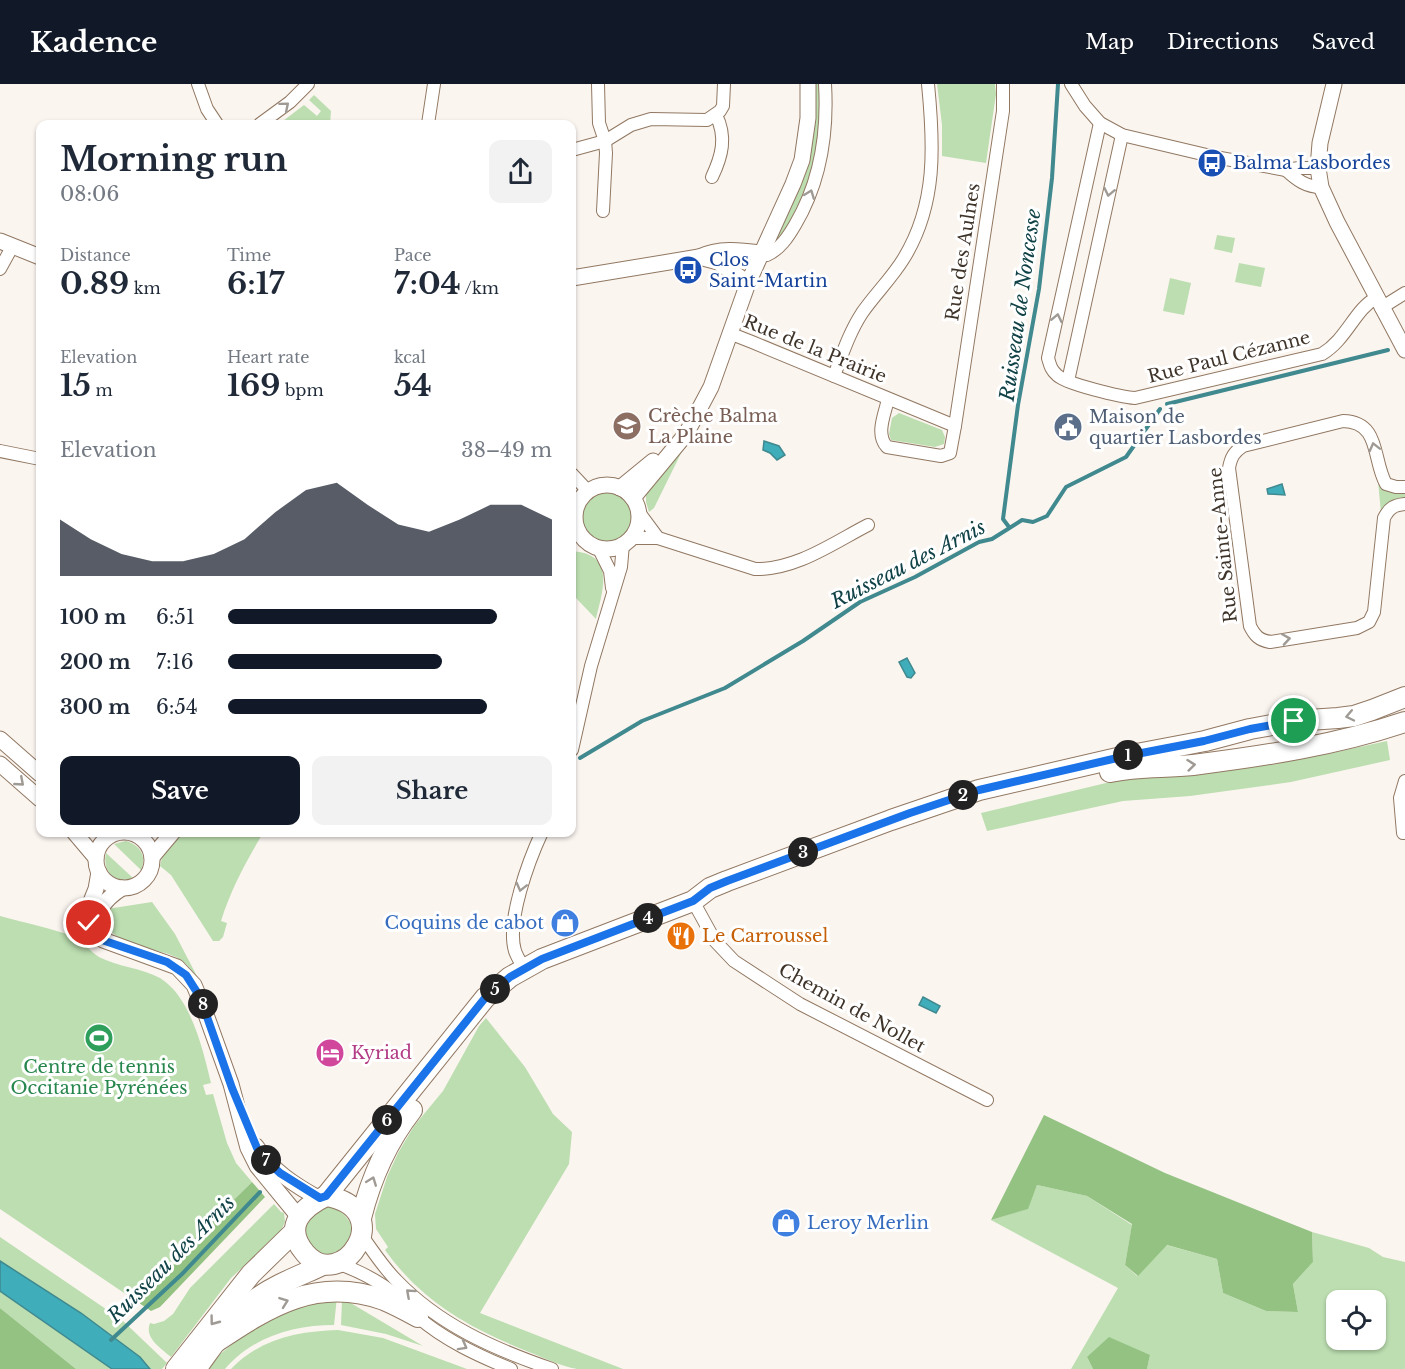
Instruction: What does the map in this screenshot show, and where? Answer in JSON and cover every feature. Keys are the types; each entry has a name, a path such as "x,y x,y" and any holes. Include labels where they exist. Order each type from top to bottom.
{"main road":[{"path":"186,1365 251,1274 297,1223 306,1208 323,1197 473,1011 496,988 524,968 561,951 693,901 710,888 737,877 979,790 1250,729 1294,721 1354,716 1405,697"},
{"path":"693,901 713,901 777,874 909,825 991,799 1122,769 1189,765 1331,742 1405,722"},
{"path":"216,1342 241,1311 253,1301 276,1286 349,1257 359,1246 365,1235 367,1196 388,1146 400,1124 446,1064 473,1011"},
{"path":"323,1197 335,1197 349,1205 365,1235"},
{"path":"297,1223 298,1245 312,1261 330,1264"},
{"path":"186,1365 216,1342 272,1306 319,1293 336,1291 372,1296 418,1317"}],"street":[{"path":"198,84 207,109 214,120"},
{"path":"265,120 290,102 308,84"},
{"path":"429,120 434,84"},
{"path":"598,84 599,123 606,153 603,211"},
{"path":"576,149 605,141 631,125 651,119 707,120 716,115 723,106 724,84"},
{"path":"576,732 591,666 612,591 627,541 637,528 636,505 686,434 711,387 760,253 802,160 808,118 808,84"},
{"path":"576,277 699,257 710,252 740,250 767,255 782,245 801,214 818,172 826,132 825,84"},
{"path":"834,376 852,330 871,301 904,259 919,229 932,159 933,130 928,84"},
{"name":"Rue des Aulnes","path":"955,426 1003,111 1003,84"},
{"path":"1334,84 1320,143 1318,168 1321,187 1336,222 1405,350"},
{"path":"1073,85 1100,123 1122,135 1215,157 1286,170 1318,168"},
{"path":"712,177 722,150 723,132 716,115"},
{"name":"Rue Paul Cézanne","path":"1100,123 1048,358 1055,374 1068,381 1115,395 1135,398 1322,354 1343,337 1369,302 1379,303 1405,293"},
{"path":"1068,381 1122,135"},
{"path":"1286,170 1310,187 1321,187"},
{"path":"0,269 6,244 36,255"},
{"path":"699,257 718,262 748,283"},
{"path":"620,488 650,465 679,429 704,385 729,333"},
{"name":"Rue de la Prairie","path":"729,333 955,426 951,451 945,456 891,449 884,444 881,436 888,399"},
{"name":"Rue Sainte-Anne","path":"1405,487 1396,488 1386,484 1381,476 1371,435 1360,424 1351,421 1343,421 1243,446 1237,451 1232,457 1229,468 1250,626 1254,635 1270,642 1357,628 1369,622 1374,612 1384,518 1388,510 1395,505 1405,504"},
{"path":"0,451 36,458"},
{"path":"576,478 588,491"},
{"path":"576,511 578,503 588,491 604,485 620,488 636,505 658,538"},
{"path":"585,544 609,549 627,541 658,538 755,569 766,569 791,564 868,525"},
{"path":"576,527 585,544 610,572 612,591"},
{"path":"0,739 36,770"},
{"path":"0,764 36,796"},
{"path":"1405,782 1400,798 1403,833 1405,833"},
{"path":"78,837 108,883 122,888"},
{"path":"108,837 103,842 96,889 88,909 89,923 102,940 167,962 186,975 200,997 232,1088 257,1148 280,1173 323,1197"},
{"path":"114,944 101,931 98,917 100,909 109,897 122,888 137,885 150,871 152,858 146,842 147,837"},
{"path":"152,858 169,837"},
{"path":"524,968 515,953 514,924 523,878 540,837"},
{"name":"Chemin de Nollet","path":"693,901 715,941 734,961 800,1004 987,1100"},
{"path":"232,1088 242,1132 252,1157 297,1223"},
{"path":"365,1235 389,1272 404,1288 443,1319 493,1347 552,1369"},
{"path":"330,1264 353,1269 378,1283 399,1297 418,1317 461,1345 511,1369"}],"green space":[{"path":"814,84 819,84 821,105 814,170 791,226 774,244 773,241 800,187 806,167"},
{"path":"937,84 995,84 996,94 986,163 942,156 942,125"},
{"path":"314,95 331,111 330,120 284,120 304,105 317,116 321,111 309,100"},
{"path":"1217,235 1235,238 1232,253 1214,249"},
{"path":"1239,263 1265,268 1261,287 1235,282"},
{"path":"1170,278 1191,283 1184,315 1163,311"},
{"path":"899,413 942,430 945,437 944,444 935,447 891,440 889,434 892,418"},
{"path":"687,441 654,508 649,512 646,492"},
{"path":"1378,481 1381,486 1405,490 1405,501 1381,513"},
{"path":"607,491 617,493 625,499 631,507 633,517 631,527 625,535 617,541 607,543 597,541 589,535 583,527 581,517 583,507 589,499 597,493"},
{"path":"576,552 595,559 601,566 603,586 596,619 576,598"},
{"path":"1387,741 1390,760 1291,782 1190,796 1123,801 987,831 981,813 1127,778 1278,764 1278,760 1332,753"},
{"path":"178,837 261,837 229,898 221,921 227,923 223,937 219,941 213,941 171,875 160,866 163,853"},
{"path":"126,841 135,845 141,852 143,865 141,870 114,844"},
{"path":"106,853 133,878 121,879 111,875 106,866"},
{"path":"152,902 175,934 200,982 188,966 178,958 120,939 106,925 107,909"},
{"path":"0,916 75,937 99,957 153,975 171,987 188,1011 200,1040 211,1083 203,1085 206,1095 213,1094 227,1143 236,1163 252,1182 133,1299 0,1209"},
{"path":"486,1018 525,1067 553,1114 572,1132 569,1164 480,1313 623,1369 577,1369 565,1366 507,1343 468,1323 449,1312 415,1285 385,1250 388,1247 376,1229 375,1214 387,1177 398,1153 414,1126 443,1091 479,1026"},
{"path":"1044,1115 1165,1173 1312,1232 1313,1262 1293,1284 1298,1312 1266,1311 1223,1293 1217,1259 1167,1245 1138,1276 1125,1265 1132,1224 1087,1196 1037,1185 1028,1209 991,1220"},
{"path":"252,1182 265,1197 160,1307 151,1311 133,1299"},
{"path":"1037,1185 1087,1196 1132,1225 1125,1265 1137,1276 1166,1245 1217,1259 1223,1293 1266,1311 1298,1312 1293,1284 1313,1262 1312,1232 1369,1248 1383,1257 1405,1262 1405,1369 1147,1369 1150,1355 1087,1357 1093,1369 1071,1369 1118,1288 991,1220 1027,1209"},
{"path":"274,1204 284,1213 285,1222 280,1233 231,1278 171,1357 151,1338 150,1323 164,1321 173,1314 190,1288"},
{"path":"327,1207 339,1210 352,1225 351,1245 330,1257 313,1247 306,1233 306,1226 310,1219"},
{"path":"0,1237 122,1320 167,1363 162,1369 150,1369 140,1357 81,1313 0,1261"},
{"path":"0,1291 112,1369 76,1369 0,1308"},
{"path":"337,1297 334,1325 289,1330 261,1341 236,1358 225,1369 207,1369 214,1359 265,1320 266,1316"},
{"path":"342,1301 349,1302 423,1346 386,1334 341,1325"},
{"path":"0,1308 76,1369 0,1369"},
{"path":"338,1330 383,1338 467,1369 231,1369 254,1350 280,1339 309,1332"},
{"path":"1109,1337 1150,1355 1147,1369 1093,1369 1087,1357"}],"water":[{"path":"764,441 779,446 785,455 777,460 763,450"},
{"path":"1282,484 1285,495 1268,494 1267,489"},
{"path":"907,658 915,673 911,678 907,677 899,662"},
{"path":"923,997 940,1006 936,1013 919,1005"},
{"path":"0,1261 81,1313 140,1357 150,1369 112,1369 0,1291"}],"waterway":[{"name":"Ruisseau de Noncesse","path":"1009,527 1003,519 1018,405 1039,289 1052,178 1058,84"},
{"name":"Ruisseau des Arnis","path":"1167,404 1388,350"},
{"name":"Ruisseau des Arnis","path":"580,758 642,721 725,688 803,641 860,602 915,577 979,542 992,539 1022,520 1033,522 1047,516 1066,487 1126,457 1160,409"},
{"name":"Ruisseau des Arnis","path":"111,1340 182,1274 260,1192"}],"place":[{"name":"Balma Lasbordes","path":"1212,163"},
{"name":"Clos Saint-Martin","path":"688,270"},
{"name":"Crèche Balma La Plaine","path":"627,426"},
{"name":"Maison de quartier Lasbordes","path":"1068,427"},
{"name":"Coquins de cabot","path":"565,923"},
{"name":"Le Carroussel","path":"681,936"},
{"name":"Centre de tennis Occitanie Pyrénées","path":"99,1038"},
{"name":"Kyriad","path":"330,1053"},
{"name":"Leroy Merlin","path":"786,1223"}],"route":[{"path":"89,923 102,940 167,962 186,975 200,997 232,1088 257,1148 280,1173 320,1198 326,1196 485,998 510,977 542,959 693,901 710,888 727,881 910,813 979,790 1069,768 1294,721"}]}
